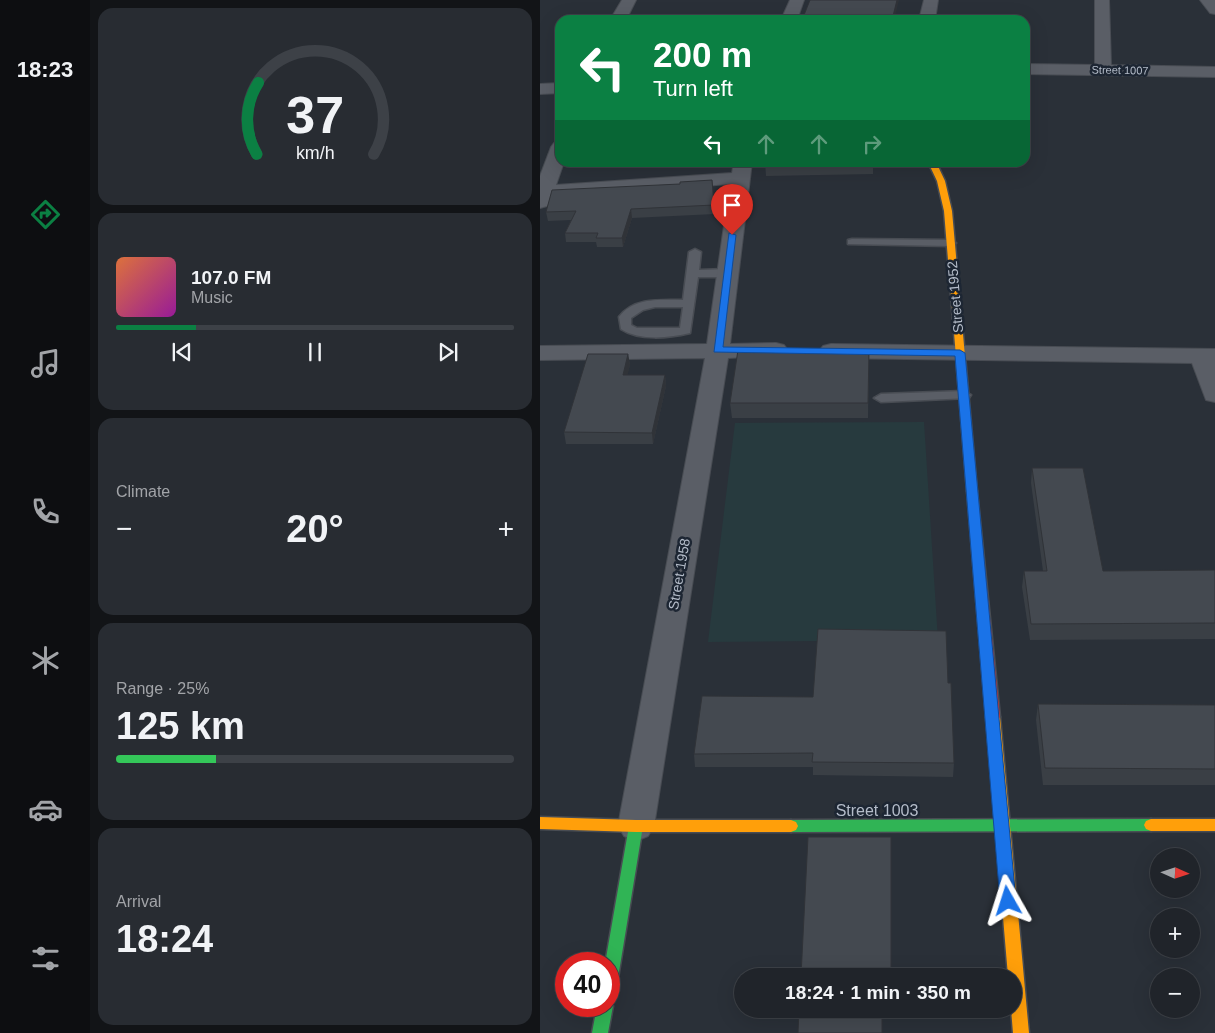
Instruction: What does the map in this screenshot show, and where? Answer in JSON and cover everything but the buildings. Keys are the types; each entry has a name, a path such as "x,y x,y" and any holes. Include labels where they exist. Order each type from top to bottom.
{"street":[{"path":"621,15 629,0"},
{"path":"791,15 798,0"},
{"path":"927,15 931,0"},
{"path":"1102,0 1103,69"},
{"path":"1207,0 1215,10"},
{"name":"Street 1007","path":"1030,69 1215,72"},
{"path":"540,89 555,88"},
{"path":"555,160 541,195 741,170"},
{"name":"Street 1952","path":"935,167 942,180 948,203 1001,826 1021,1033"},
{"name":"Street 1958","path":"614,952 718,350 741,170"},
{"path":"540,353 718,350 1209,356 1215,395"},
{"name":"Street 1003","path":"540,823 636,826 1215,825"},
{"path":"600,1033 603,1017"}],"lane":[{"path":"852,242 950,243"},
{"path":"690,304 652,304 633,308 625,316 625,326 634,332 681,332 686,330 690,304 694,274 695,252"},
{"path":"694,274 727,273"},
{"path":"881,398 964,395"}],"green space":[{"path":"924,422 938,640 708,642 735,423"}],"traffic: fast":[{"path":"791,826 1151,825"},
{"path":"614,952 636,826"},
{"path":"600,1033 603,1017"}],"traffic: slow":[{"path":"934,167 941,181 948,211 972,491"},
{"path":"993,717 1021,1033"},
{"path":"540,823 636,826 791,826"},
{"path":"1151,825 1215,825"}],"traffic: jam":[{"path":"972,491 993,717"}],"route":[{"path":"732,235 718,350 960,353 1008,901"}]}
